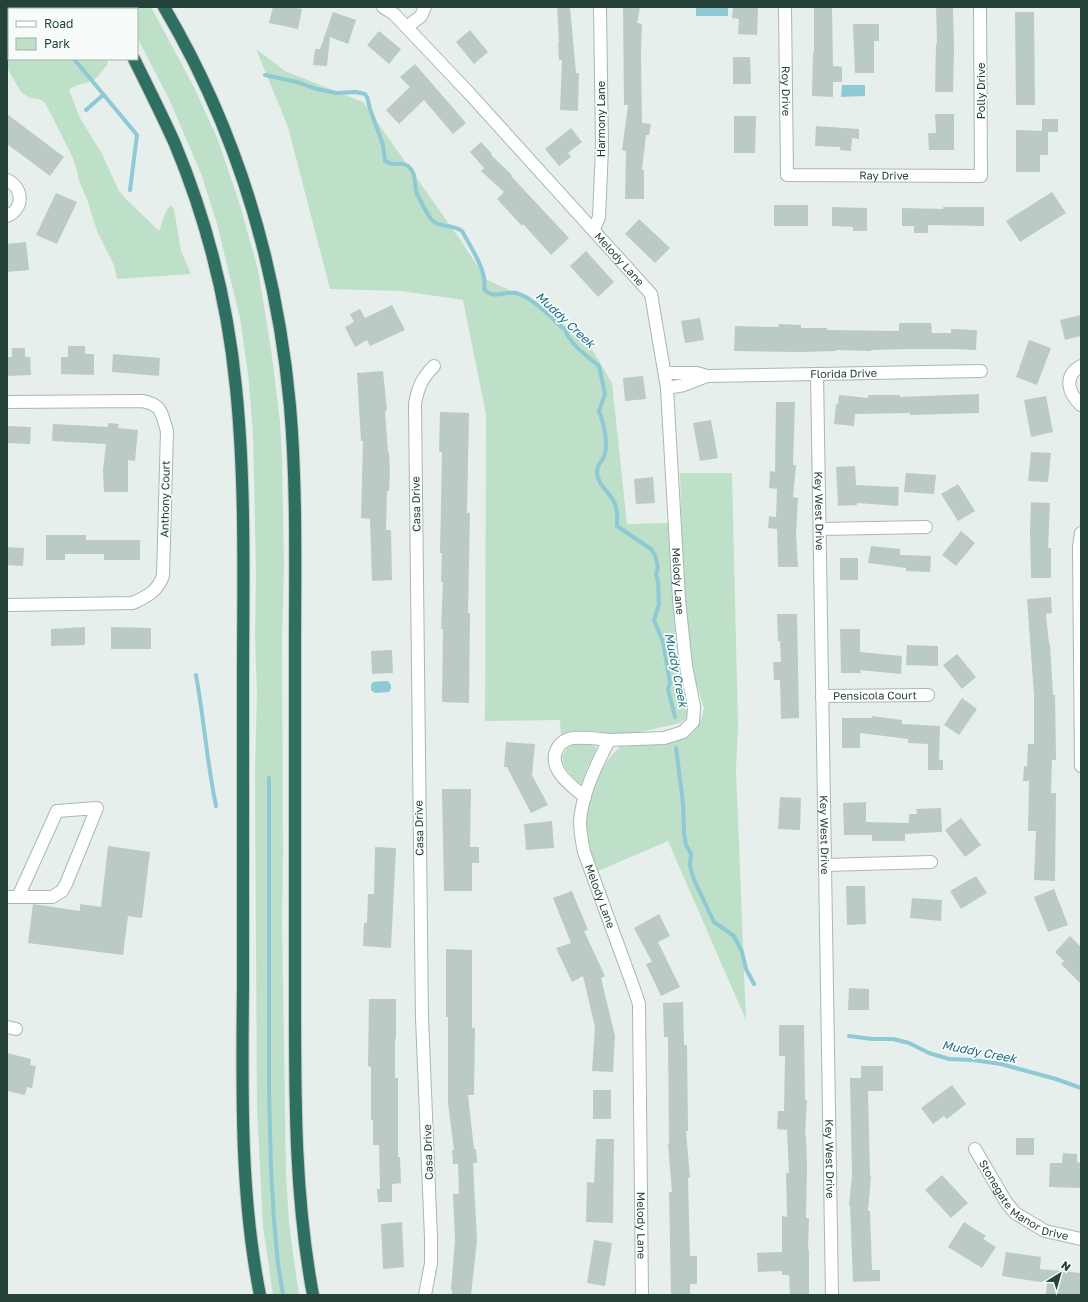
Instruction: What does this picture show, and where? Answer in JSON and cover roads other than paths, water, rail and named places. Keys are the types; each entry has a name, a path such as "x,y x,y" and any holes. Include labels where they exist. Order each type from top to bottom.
{"highway":[{"path":"164,7 179,32 201,75 239,166 254,213 267,262 278,310 285,359 291,421 294,507 294,976 297,1154 305,1253 313,1295"},
{"path":"135,60 156,101 176,147 196,200 220,288 236,386 242,486 243,542 244,1120 246,1177 250,1226 260,1295"}],"street":[{"name":"Melody Lane","path":"383,7 394,14 470,93 651,294 667,388 679,599 686,666 694,706 693,722 683,732 664,738 609,740 596,767 585,797 580,820 580,832 584,852 639,1004 642,1295"},
{"path":"407,27 422,16 424,7"},
{"name":"Harmony Lane","path":"594,230 599,218 602,148 600,7"},
{"name":"Roy Drive","path":"785,7 787,175"},
{"name":"Polly Drive","path":"980,7 981,176"},
{"name":"Ray Drive","path":"787,175 981,176"},
{"path":"7,180 17,187 20,199 16,210 7,216"},
{"name":"Casa Drive","path":"425,1295 431,1263 431,1238 422,1010 415,404 417,391 425,376 434,366"},
{"path":"1081,366 1076,369 1071,376 1069,386 1072,395 1081,405"},
{"name":"Florida Drive","path":"665,373 697,373 707,376 981,371"},
{"name":"Key West Drive","path":"817,374 832,1295"},
{"name":"Florida Drive","path":"667,388 684,385 707,376"},
{"name":"Anthony Court","path":"7,402 142,401 152,403 160,409 167,431 163,576 160,586 148,596 133,603 7,605"},
{"path":"820,529 926,527"},
{"path":"1081,533 1081,766"},
{"name":"Pensicola Court","path":"822,696 928,695"},
{"path":"585,797 559,772 554,763 554,755 563,742 569,739 609,740"},
{"path":"97,808 62,891 52,897 13,897 57,811 97,808"},
{"path":"825,865 931,862"},
{"name":"Stonegate Manor Drive","path":"975,1149 1006,1202 1015,1213 1045,1231 1081,1239"}],"water":[{"path":"696,7 728,7 728,16 696,16"},
{"path":"842,85 865,85 865,96 841,97"},
{"path":"388,681 391,685 389,692 375,693 371,690 371,685 373,682"}],"waterway":[{"path":"75,60 137,135 130,190"},
{"name":"Muddy Creek","path":"265,75 336,93 356,92 365,94 383,145 385,161 392,164 405,164 411,169 414,176 417,194 427,213 434,222 437,224 454,227 462,231 474,251 481,267 485,282 484,289 495,295 516,293 529,299 565,330 571,341 599,366 605,394 599,411 604,426 606,443 605,454 597,470 598,478 615,504 617,512 617,526 651,549 655,555 658,568 656,574 658,581 659,604 654,620 663,642 670,683 668,689 675,717"},
{"path":"86,110 103,95"},
{"path":"196,675 216,806"},
{"name":"Muddy Creek","path":"676,748 683,803 684,833 686,845 691,854 690,866 694,880 714,922 734,936 742,952 746,969 754,984"},
{"path":"269,778 269,1090 271,1169 278,1264 283,1295"},
{"name":"Muddy Creek","path":"849,1036 872,1039 893,1039 909,1043 929,1053 949,1059 973,1060 1001,1064 1056,1079 1081,1088"}]}
